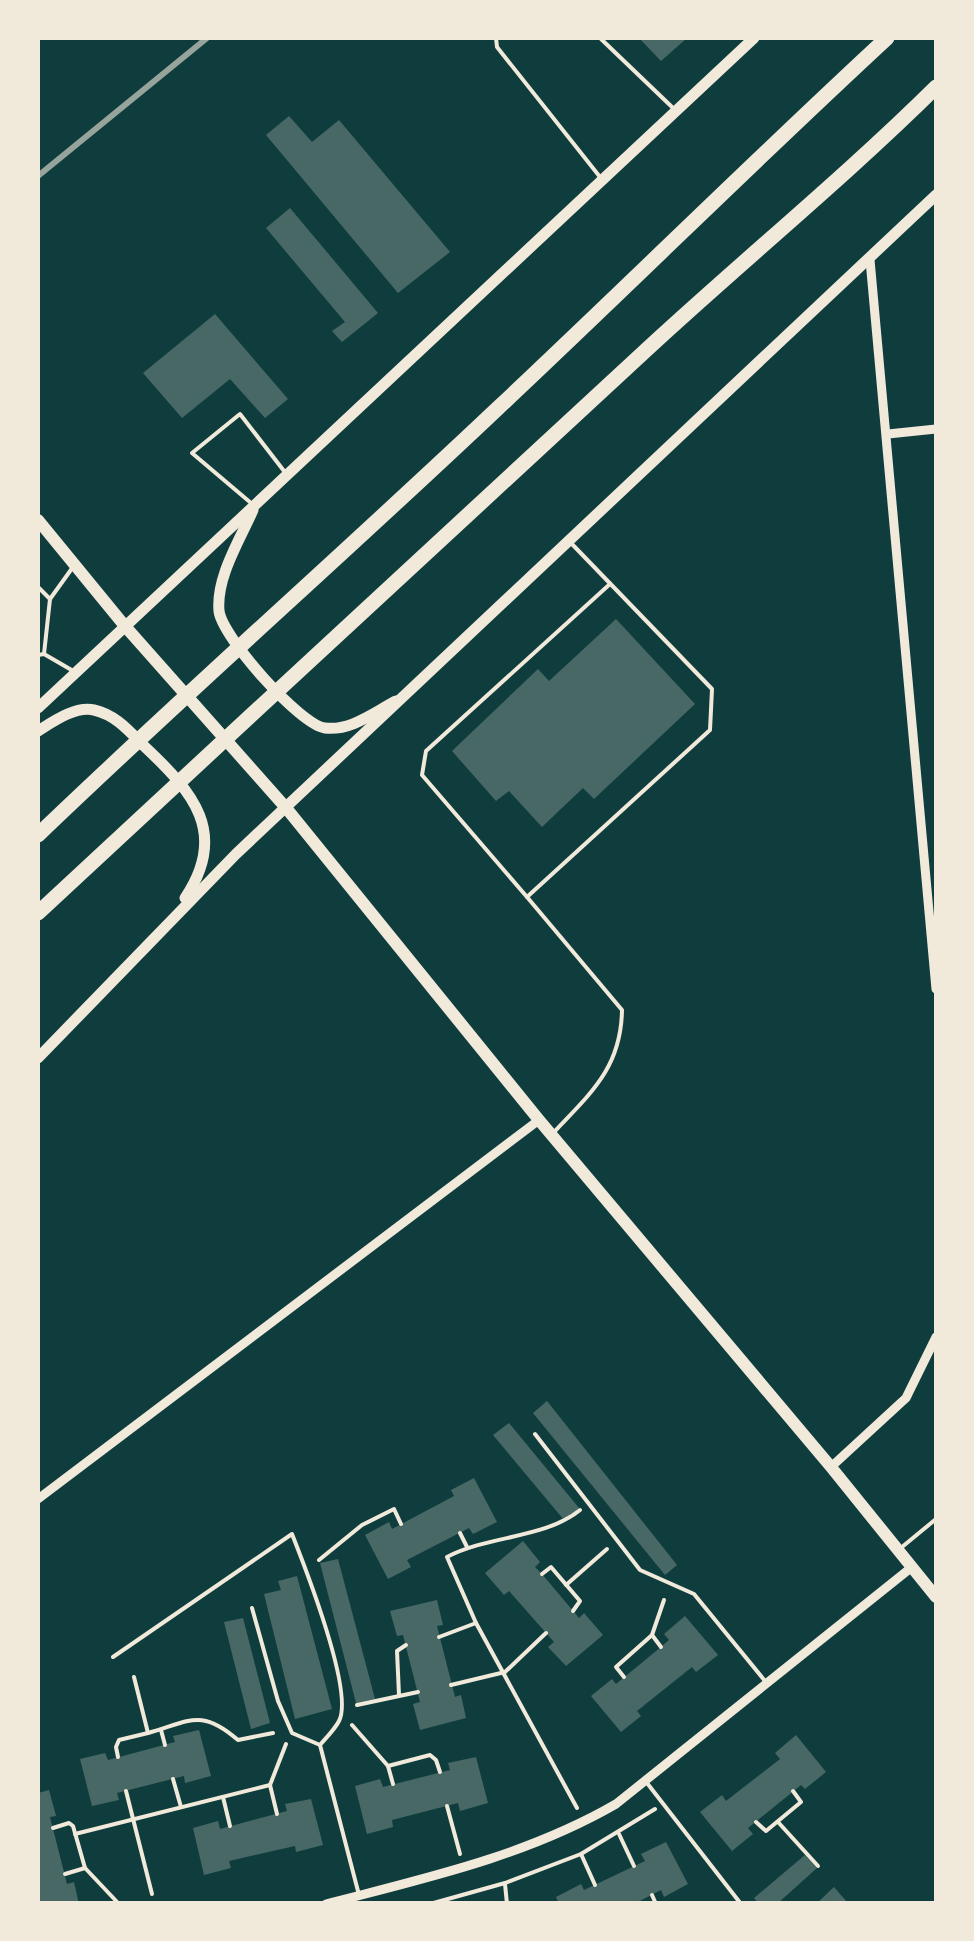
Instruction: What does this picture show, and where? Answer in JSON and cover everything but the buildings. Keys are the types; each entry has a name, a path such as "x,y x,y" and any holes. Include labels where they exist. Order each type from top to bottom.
{"highway":[{"path":"38,835 260,624 498,408 743,171 888,38"},
{"path":"883,140 936,87"},
{"path":"38,914 652,344 936,97"}],"main road":[{"path":"38,520 124,625 287,809 539,1120 832,1467 936,1597"}],"street":[{"path":"38,708 754,38"},
{"path":"38,1058 236,854 936,195"},
{"path":"870,260 936,989"},
{"path":"888,434 936,430"},
{"path":"254,506 221,584 219,613 229,637 302,715 320,728 346,728 408,695"},
{"path":"38,731 76,711 91,709 114,717 172,772 191,797 207,847 200,875 166,926"},
{"path":"38,1499 539,1120"},
{"path":"832,1467 906,1398 936,1337"},
{"path":"326,1904 487,1862 556,1836 616,1804 912,1567"}],"lane":[{"path":"496,38 498,47 602,180"},
{"path":"600,38 676,111"},
{"path":"254,506 192,452 240,414 286,475"},
{"path":"527,897 710,730 712,689 570,542"},
{"path":"74,565 50,598 40,655 74,672"},
{"path":"551,1134 603,1081 621,1036 622,1010 422,774 426,751 610,584"},
{"path":"38,587 50,598"},
{"path":"536,1434 640,1570 694,1594 768,1684"},
{"path":"898,1550 936,1518"},
{"path":"112,1657 292,1534 315,1592 341,1688 341,1718 320,1745"},
{"path":"252,1608 278,1702 292,1733 320,1745"},
{"path":"320,1745 359,1895"},
{"path":"647,1783 741,1904"}],"path":[{"path":"319,1560 362,1526 394,1509 401,1524"},
{"path":"577,1808 476,1623 448,1557 467,1547 564,1522 580,1510"},
{"path":"460,1533 467,1547"},
{"path":"566,1584 610,1546"},
{"path":"542,1574 551,1567 566,1584 580,1601 573,1611"},
{"path":"624,1677 616,1667 652,1635 664,1600"},
{"path":"439,1637 476,1623"},
{"path":"452,1684 505,1672 546,1633"},
{"path":"652,1635 661,1647"},
{"path":"399,1696 396,1650 406,1644"},
{"path":"134,1677 148,1733"},
{"path":"356,1705 418,1692"},
{"path":"118,1757 119,1740 203,1718 217,1722 238,1740 272,1733"},
{"path":"352,1724 388,1766 393,1784"},
{"path":"161,1729 164,1745"},
{"path":"276,1814 270,1785 286,1742"},
{"path":"388,1766 430,1755 440,1772"},
{"path":"173,1779 182,1808"},
{"path":"75,1834 270,1785"},
{"path":"126,1790 152,1894"},
{"path":"756,1822 766,1831 778,1822 801,1802 793,1791"},
{"path":"223,1797 230,1826"},
{"path":"447,1806 460,1854"},
{"path":"430,1904 581,1854 655,1809"},
{"path":"778,1822 818,1866"},
{"path":"53,1828 73,1826 84,1868 119,1904"},
{"path":"618,1832 634,1866"},
{"path":"581,1854 595,1884"},
{"path":"65,1874 84,1868"},
{"path":"505,1882 507,1904"},
{"path":"652,1895 656,1904"}],"railway":[{"path":"38,176 207,38"}]}
